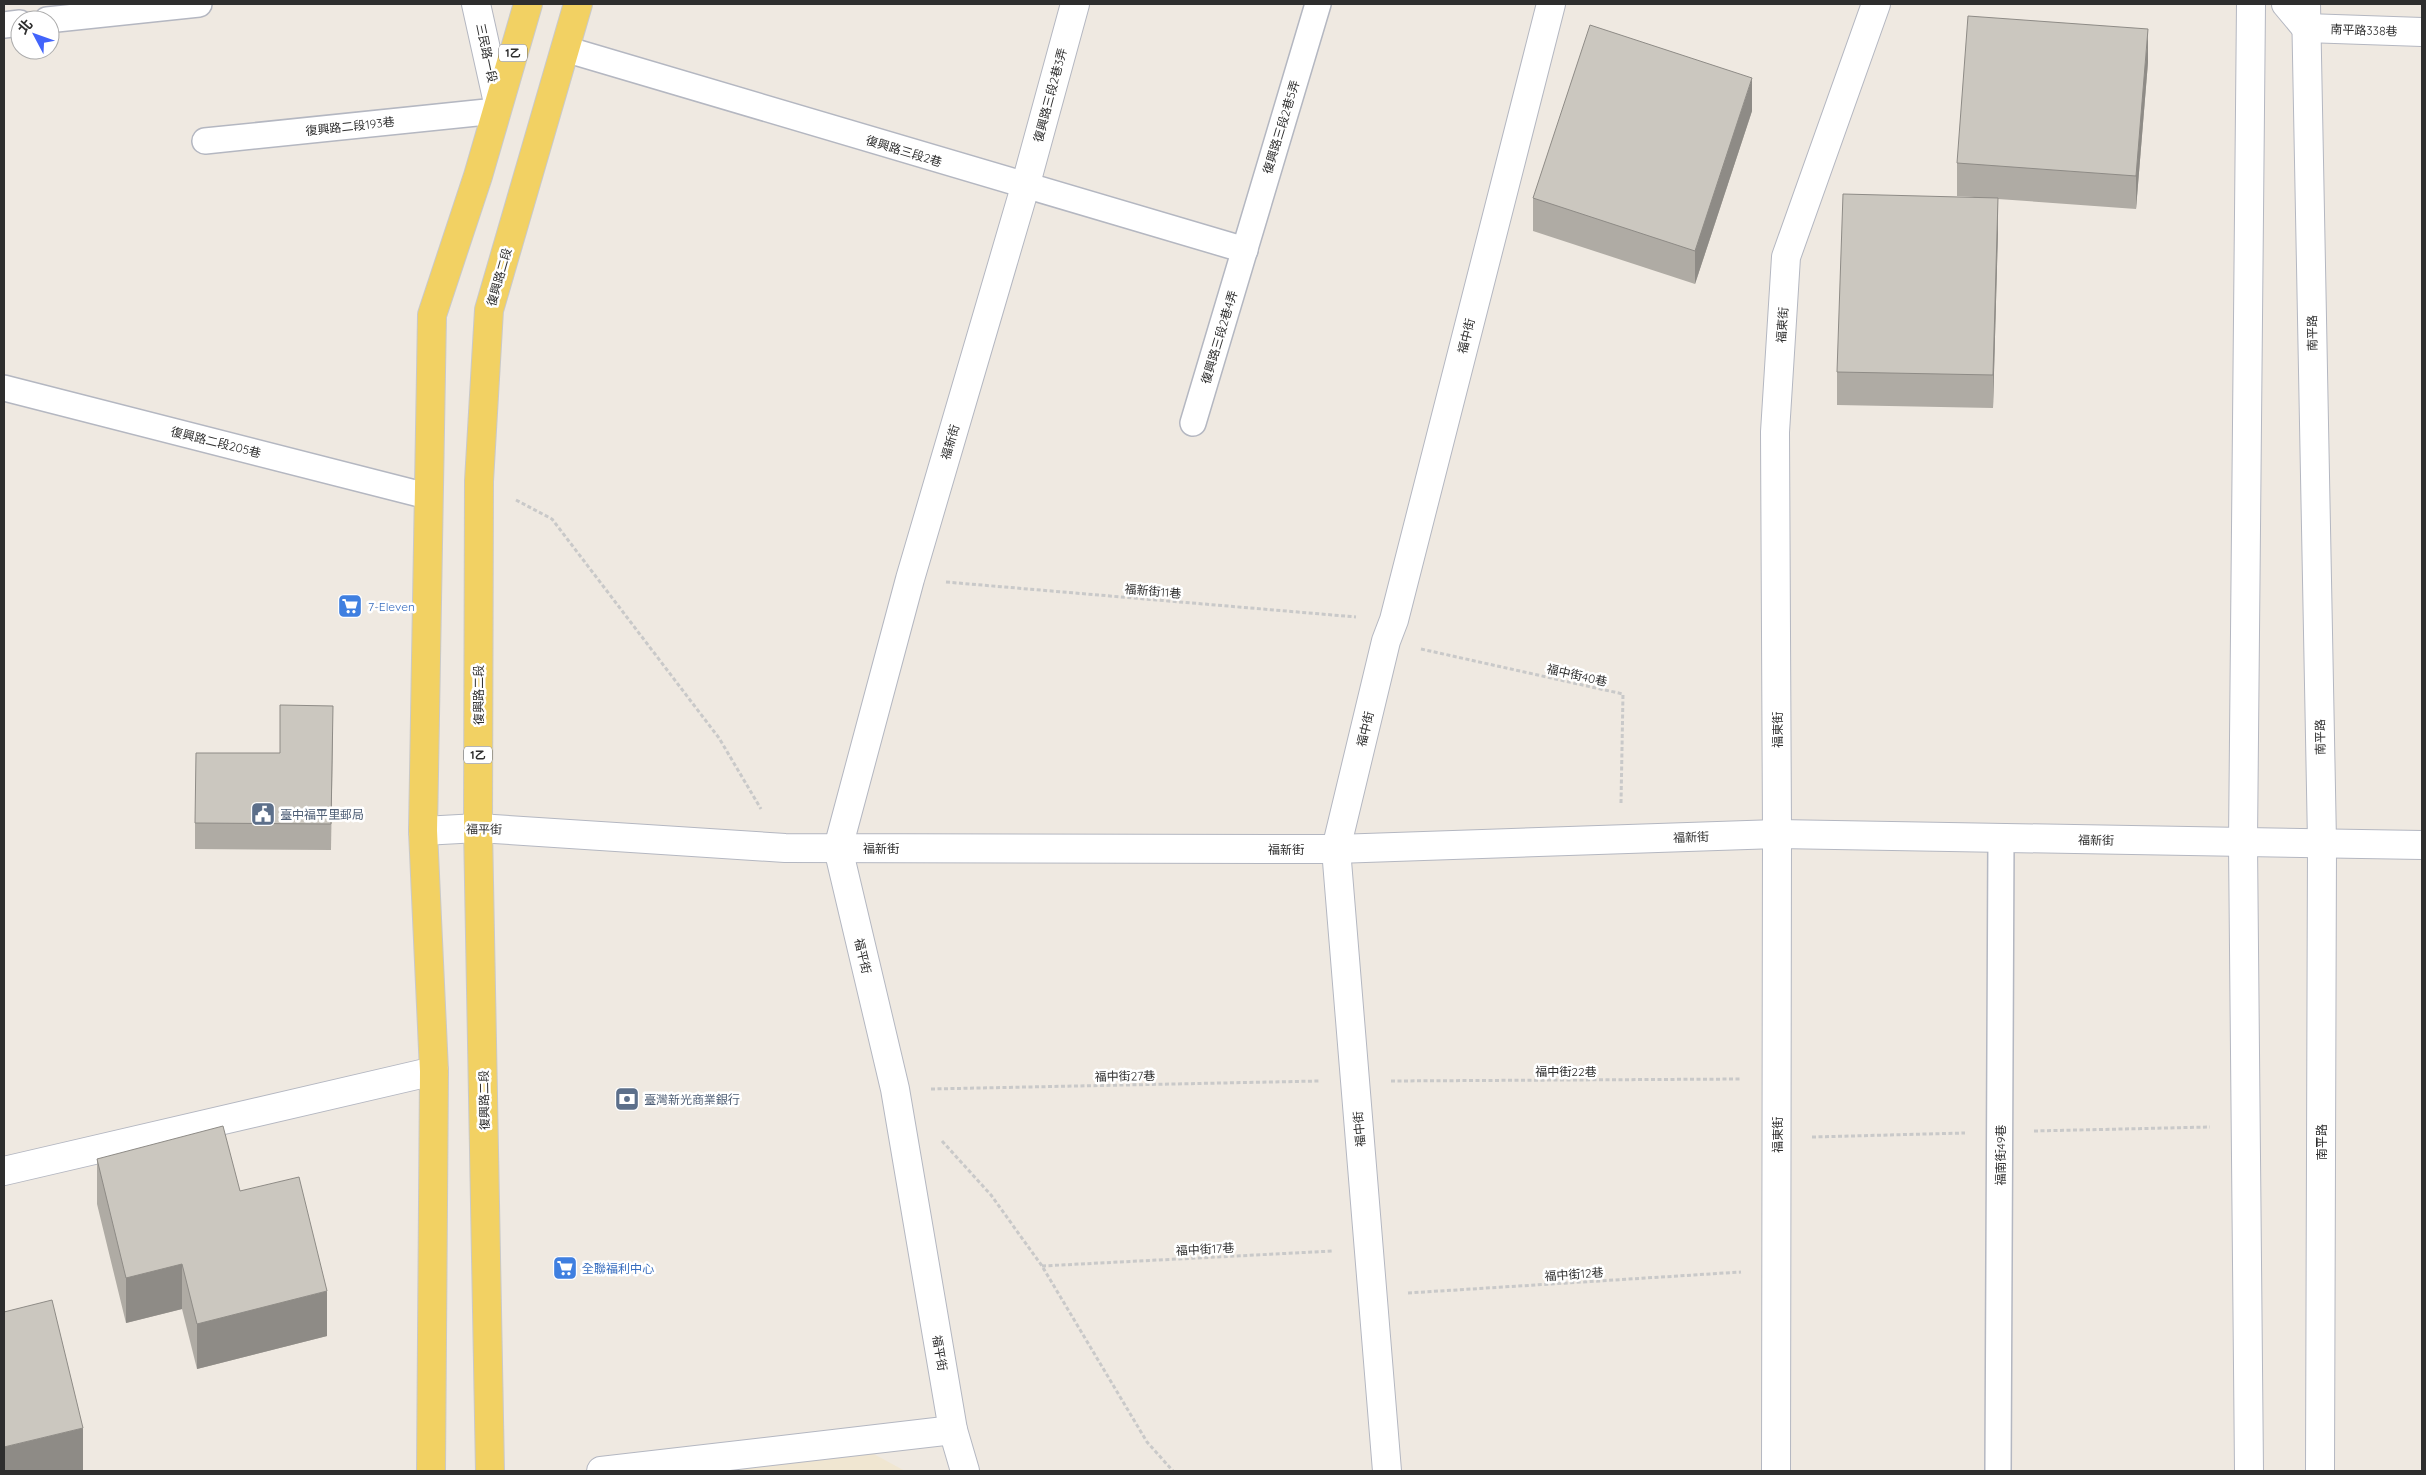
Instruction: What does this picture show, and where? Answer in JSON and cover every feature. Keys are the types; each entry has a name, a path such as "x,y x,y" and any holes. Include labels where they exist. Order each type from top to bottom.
{"main road":[{"name":"1乙","path":"431,1471 434,1071 424,831 429,612 428,496 432,315 478,176 528,4"},
{"name":"1乙","path":"565,49 578,4"},
{"name":"復興路二段","path":"490,1471 478,828 478,481 489,310 565,49"}],"street":[{"name":"三民路一段","path":"476,4 497,107"},
{"name":"復興路三段2巷3弄","path":"1025,187 1075,4"},
{"name":"福中街","path":"1387,1471 1336,849 1550,4"},
{"name":"福東街","path":"1776,1471 1777,834 1775,432 1786,256 1876,4"},
{"path":"2249,1471 2243,843 2251,4"},
{"path":"2286,4 2306,16"},
{"name":"南平路338巷","path":"2306,16 2422,32"},
{"name":"南平路","path":"2306,16 2322,842 2320,1471"},
{"name":"福新街","path":"1025,187 910,579 838,848 1336,849 1777,834 2243,843 2322,842 2422,846"},
{"name":"福平街","path":"424,831 478,828 785,848 838,848 895,1089 953,1430 965,1471"},
{"path":"4,1171 434,1071"},
{"path":"601,1471 953,1430"}],"lane":[{"path":"60,19 199,4"},
{"name":"復興路三段2巷5弄","path":"1245,250 1318,4"},
{"name":"復興路三段2巷","path":"565,49 1025,187 1245,250"},
{"name":"復興路二段193巷","path":"205,141 497,107"},
{"name":"復興路三段2巷4弄","path":"1193,423 1245,250"},
{"name":"復興路二段205巷","path":"4,388 428,496"},
{"name":"福南街49巷","path":"1998,1471 2001,838"}],"path":[{"path":"478,481 552,519 719,738 785,848"},
{"name":"福新街11巷","path":"910,579 1390,630"},
{"name":"福中街40巷","path":"1390,630 1624,694 1620,839"},
{"name":"福中街22巷","path":"1355,1081 1777,1079"},
{"name":"福中街27巷","path":"895,1089 1355,1081"},
{"path":"940,1139 991,1196 1042,1266 1146,1442 1173,1471"},
{"name":"福中街17巷","path":"1042,1266 1369,1250"},
{"name":"福中街12巷","path":"1373,1295 1776,1270"}],"shaded area":[{"path":"872,1453 905,1471 716,1471"}],"building":[{"path":"1968,16 2148,29 2136,176 1957,163"},
{"path":"1590,25 1752,78 1695,251 1533,198"},
{"path":"1843,194 1998,198 1993,375 1837,372"},
{"name":"臺中福平里郵局","path":"280,705 333,706 331,824 195,823 196,753 280,753"},
{"path":"223,1126 240,1191 299,1177 327,1291 197,1324 182,1264 126,1278 97,1159"},
{"path":"52,1300 83,1428 4,1447 4,1312"}],"place":[{"name":"7-Eleven","path":"350,606"},
{"name":"臺中福平里郵局","path":"263,814"},
{"name":"臺灣新光商業銀行","path":"627,1099"},
{"name":"全聯福利中心","path":"565,1268"}]}
